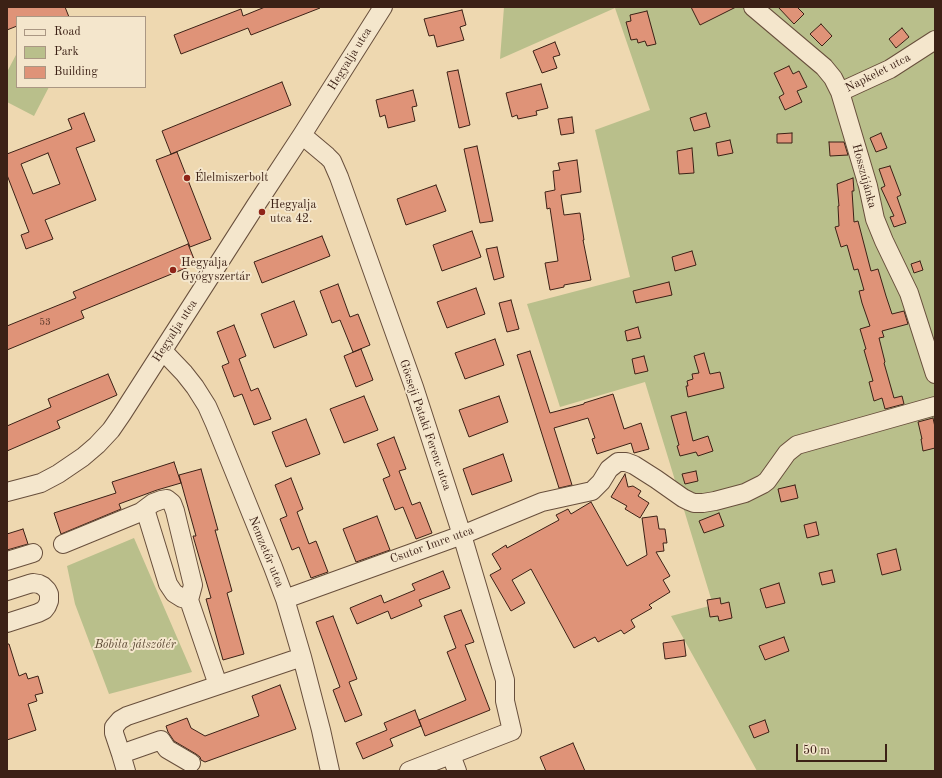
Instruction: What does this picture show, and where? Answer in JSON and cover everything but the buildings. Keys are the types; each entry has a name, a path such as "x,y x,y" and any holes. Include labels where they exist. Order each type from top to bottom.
{"street":[{"name":"Hegyalja utca","path":"7,492 26,488 58,474 83,457 111,430 383,7"},
{"name":"Hosszújánka","path":"753,7 824,67 833,78 840,92 868,186 875,219 909,293 935,374"},
{"name":"Napkelet utca","path":"840,92 890,69 935,40"},
{"name":"Göcseji Pataki Ferenc utca","path":"302,135 332,162 339,177 414,387 462,535 505,680 505,701 512,731 454,763"},
{"name":"Nemzetőr utca","path":"163,351 184,373 207,406 285,599 302,657 330,771"},
{"name":"Csutor Imre utca","path":"285,599 462,535 542,502 592,491 601,482 613,465 621,462 626,462 639,468 689,501 694,503 703,503 715,501 745,493 763,484 787,453 797,445 935,406"},
{"path":"63,544 141,512 153,503 167,499 172,503 193,585 189,600 218,686"},
{"path":"145,509 168,584 174,593 189,600"},
{"path":"7,561 33,553"},
{"path":"7,591 29,584 39,584 47,590 49,594 49,601 44,610 7,623"},
{"path":"126,771 114,733 117,723 120,720 302,657"},
{"path":"121,754 160,740 167,749 191,764"},
{"path":"409,771 454,763"}],"green space":[{"path":"504,7 935,7 935,771 757,771 671,616 713,605 645,382 560,407 527,304 630,277 595,130 650,110 615,8 500,59"},
{"path":"16,55 16,88 48,88 34,116 7,102 7,72"},
{"name":"Bóbita játszótér","path":"134,538 192,672 109,694 75,604 67,566"}],"place":[{"name":"Élelmiszerbolt","path":"187,178"},
{"name":"Hegyalja utca 42.","path":"262,212"},
{"name":"Hegyalja Gyógyszertár","path":"173,270"}]}
